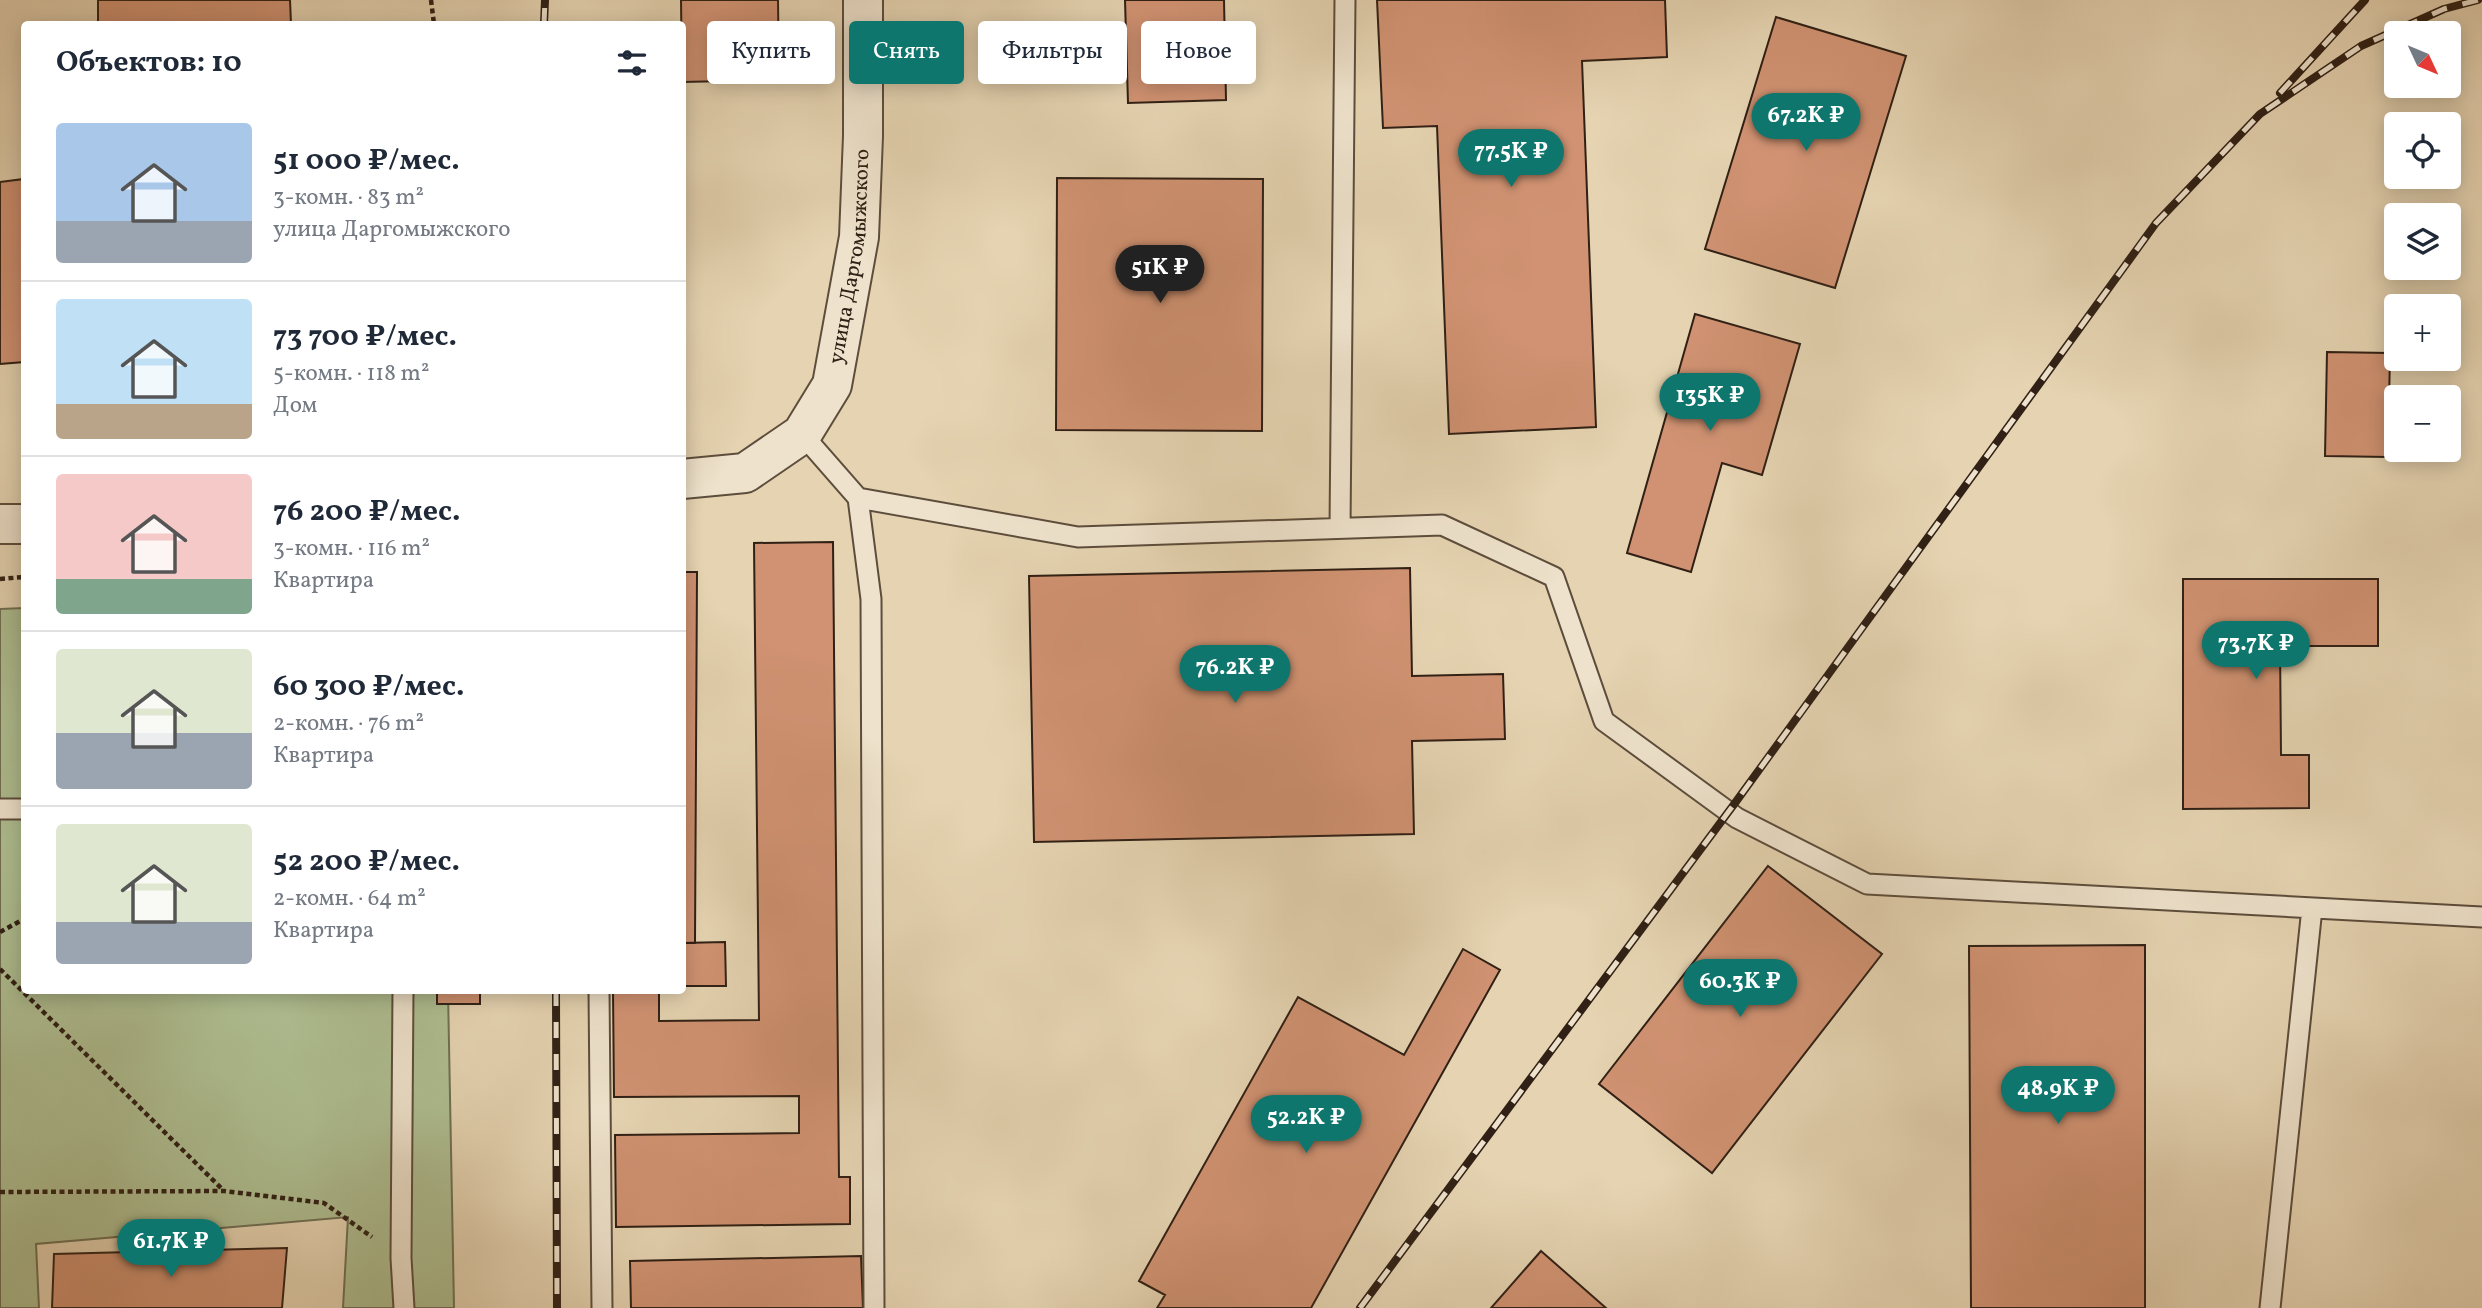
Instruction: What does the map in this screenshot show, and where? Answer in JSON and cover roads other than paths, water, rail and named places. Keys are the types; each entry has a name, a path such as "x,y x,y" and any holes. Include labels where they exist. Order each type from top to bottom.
{"street":[{"name":"улица Даргомыжского","path":"686,479 745,473 802,434 832,385 859,237 863,136 863,0"},
{"path":"0,524 21,524"}],"lane":[{"path":"1340,528 1345,0"},
{"path":"802,434 858,498 871,598 874,1308"},
{"path":"858,498 1079,537 1442,525 1554,577 1604,721 1737,818 1867,884 2482,917"},
{"path":"0,809 21,809"},
{"path":"2270,1308 2312,908"},
{"path":"403,994 401,1258 404,1308"},
{"path":"598,994 602,1308"}],"railway":[{"path":"544,21 545,0"},
{"path":"2280,93 2365,0"},
{"path":"1360,1308 1735,803 2156,223 2260,114 2361,46 2444,9 2478,0"},
{"path":"556,994 557,1308"}]}
